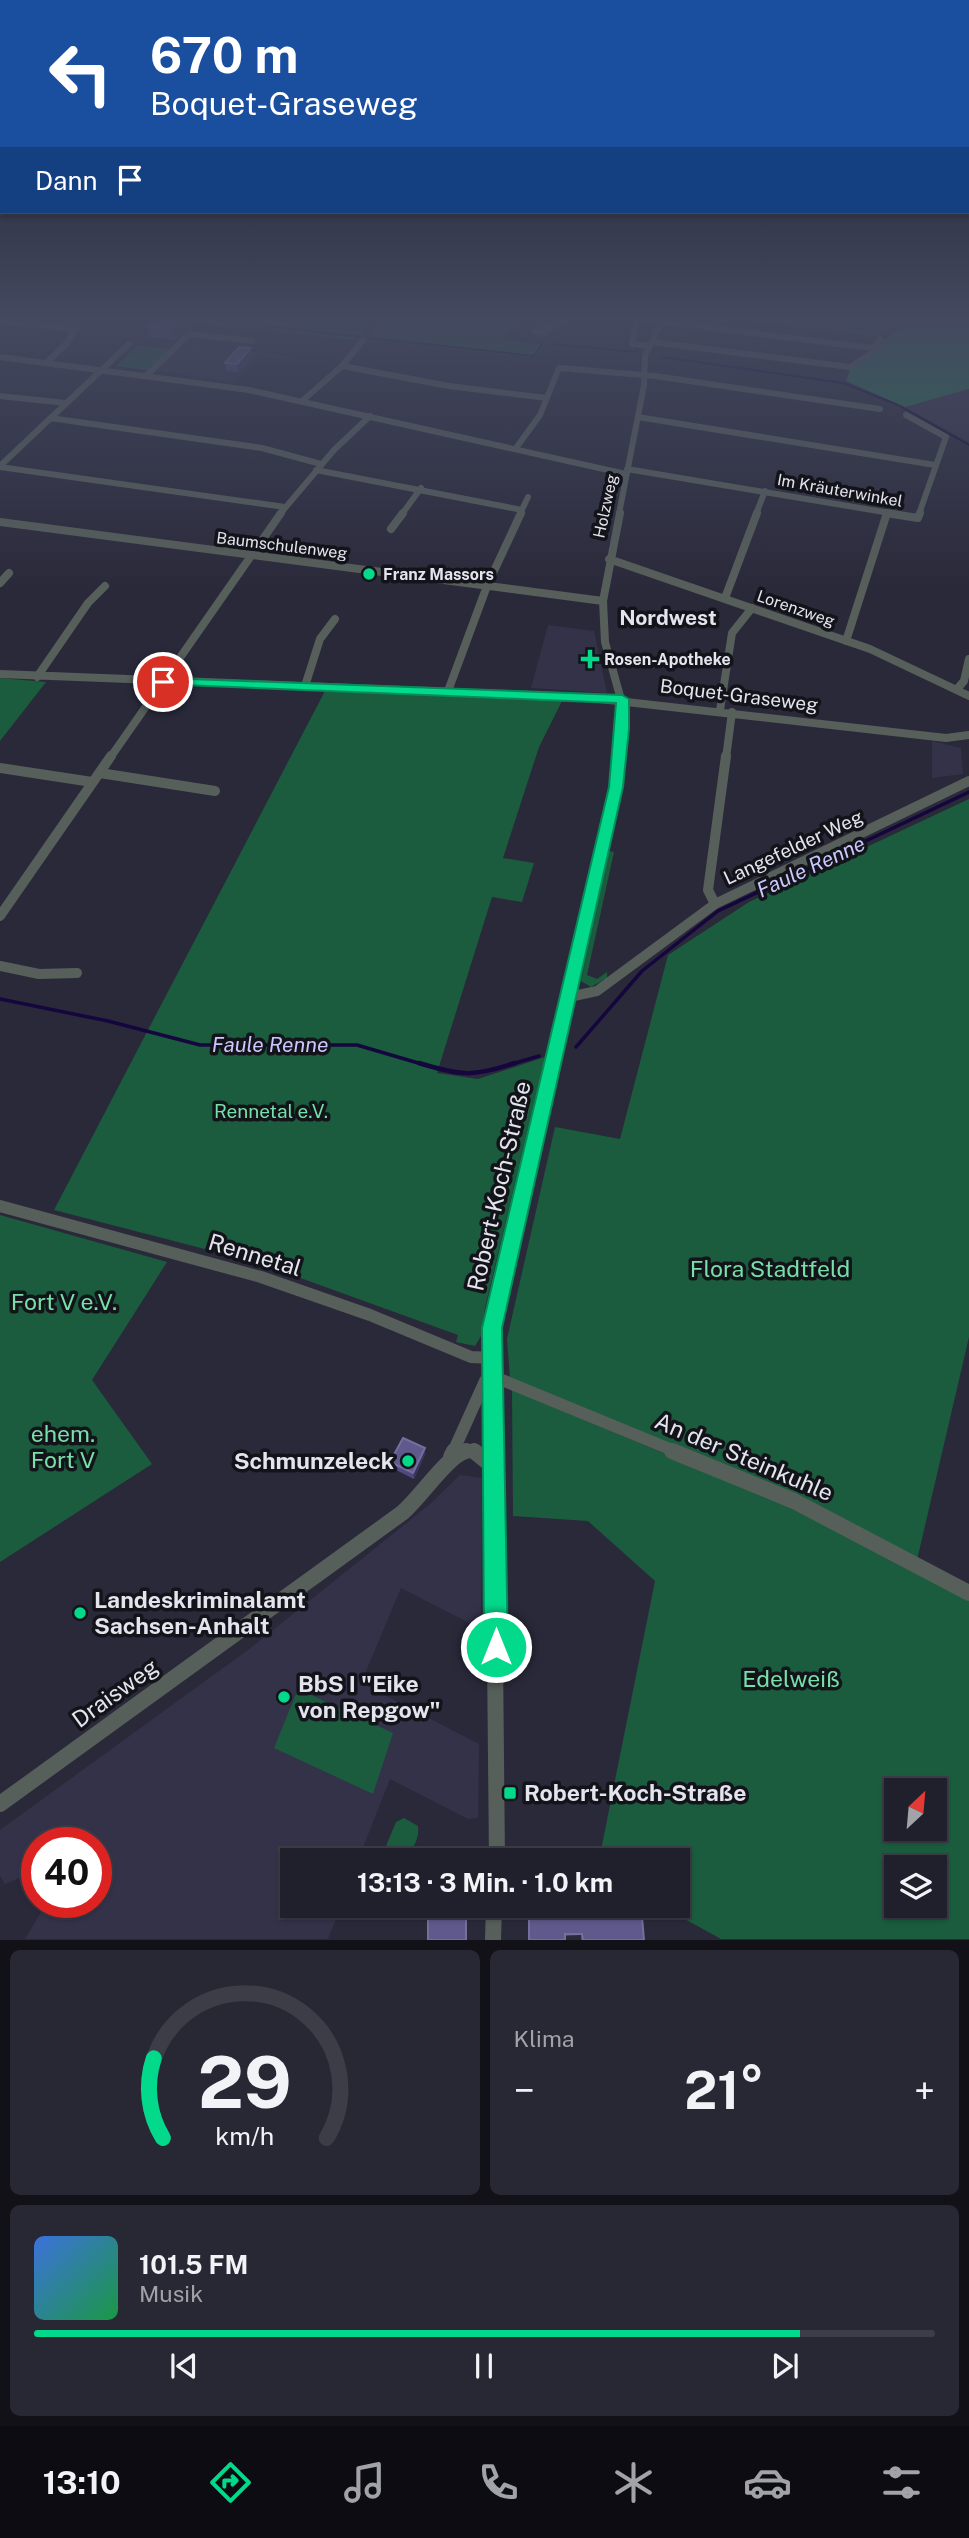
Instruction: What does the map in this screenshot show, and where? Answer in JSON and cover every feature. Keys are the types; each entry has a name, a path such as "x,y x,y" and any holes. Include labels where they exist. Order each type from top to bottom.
{"street":[{"path":"0,466 58,411"},
{"name":"Im Kräuterwinkel","path":"345,411 627,471 765,491 918,518 946,436 906,415"},
{"path":"516,448 531,432 542,411"},
{"name":"Holzweg","path":"622,699 607,649 603,601 639,411"},
{"path":"0,916 285,507 319,467 370,416"},
{"path":"638,417 935,465"},
{"path":"50,418 250,446 319,467 522,510"},
{"path":"0,466 285,507"},
{"path":"391,529 421,488"},
{"path":"725,598 765,491"},
{"path":"449,691 487,586 528,496"},
{"path":"846,641 887,512"},
{"name":"Baumschulenweg","path":"0,522 603,601"},
{"name":"Lorenzweg","path":"609,559 846,641 969,696"},
{"path":"0,583 9,573"},
{"path":"37,677 88,603 106,586"},
{"path":"720,710 732,633 752,608"},
{"path":"305,686 320,639 335,619"},
{"path":"957,689 964,681 969,659"},
{"name":"Boquet-Graseweg","path":"0,674 622,699 940,737 969,735"},
{"name":"Robert-Koch-Straße","path":"496,1848 495,1468 492,1358 495,1309 616,787 623,729 622,699"},
{"path":"715,904 708,890 732,712"},
{"path":"0,768 92,782"},
{"path":"100,773 215,791"},
{"name":"Langefelder Weg","path":"569,998 597,991 715,904 969,782"},
{"path":"0,966 39,974 63,971 77,973"},
{"name":"Rennetal","path":"0,1206 261,1277 370,1315 471,1357 492,1358"},
{"name":"Draisweg","path":"0,1804 402,1513 426,1491 449,1459 485,1381 493,1380"},
{"name":"An der Steinkuhle","path":"493,1380 570,1407 794,1501 969,1593"},
{"path":"449,1459 460,1452 474,1450 482,1453 495,1468"},
{"path":"492,1940 494,1918"}],"shaded area":[{"path":"911,411 969,411 969,442"},
{"path":"548,625 594,631 607,693 531,688"},
{"path":"932,741 961,748 963,774 932,778"},
{"name":"BbS I \"Eike von Repgow\"","path":"460,1475 482,1478 481,1629 401,1588 361,1683 479,1744 478,1818 468,1819 390,1779 363,1848 280,1848 280,1918 336,1918 328,1939 25,1939 37,1918 112,1918 112,1827 21,1827 21,1877 5,1884 0,1876 0,1830 248,1650 429,1505"}],"green space":[{"path":"0,678 46,682 0,741"},
{"name":"Rennetal e.V.","path":"325,691 562,701 539,747 503,858 534,863 522,902 492,897 437,1073 478,1079 545,1057 485,1308 481,1336 475,1346 456,1342 458,1335 259,1263 54,1210"},
{"name":"Flora Stadtfeld","path":"969,799 969,1337 917,1560 510,1379 507,1339 555,1127 620,1139 668,955 749,902"},
{"path":"609,851 614,852 587,975 597,979 607,972 607,978 591,987 581,981"},
{"path":"0,1215 167,1262 92,1380 152,1464 0,1562"},
{"name":"Edelweiß","path":"512,1390 779,1501 969,1601 969,1939 721,1939 683,1918 690,1918 690,1848 601,1848 655,1581 588,1521 513,1516"},
{"path":"298,1689 393,1733 373,1794 274,1748"},
{"path":"404,1818 418,1826 413,1848 387,1848 396,1822"}],"building":[{"name":"Schmunzeleck","path":"403,1438 425,1448 413,1473 390,1462"},
{"path":"428,1918 466,1918 466,1940 428,1940"},
{"path":"529,1918 642,1918 644,1940 583,1940 582,1934 565,1934 565,1940 529,1940"}],"waterway":[{"path":"908,411 969,445"},
{"name":"Faule Renne","path":"576,1047 642,971 718,911 969,792"},
{"name":"Faule Renne","path":"0,999 108,1021 200,1045 357,1045 425,1065"},
{"name":"Faule Renne","path":"509,1065 539,1056"},
{"name":"Faule Renne","path":"419,1063 467,1073 488,1071 515,1063"}],"place":[{"name":"Franz Massors","path":"369,574"},
{"name":"Rosen-Apotheke","path":"590,659"},
{"name":"Schmunzeleck","path":"408,1461"},
{"name":"Landeskriminalamt Sachsen-Anhalt","path":"80,1613"},
{"name":"BbS I \"Eike von Repgow\"","path":"284,1697"},
{"name":"Robert-Koch-Straße","path":"510,1793"}],"district":[{"name":"Nordwest","path":"668,618"}],"route":[{"path":"163,682 622,699 623,729 616,787 492,1328 496,1647"}],"park label":[{"name":"Fort V e.V.","path":"64,1302"},
{"name":"ehem. Fort V","path":"63,1447"}]}
